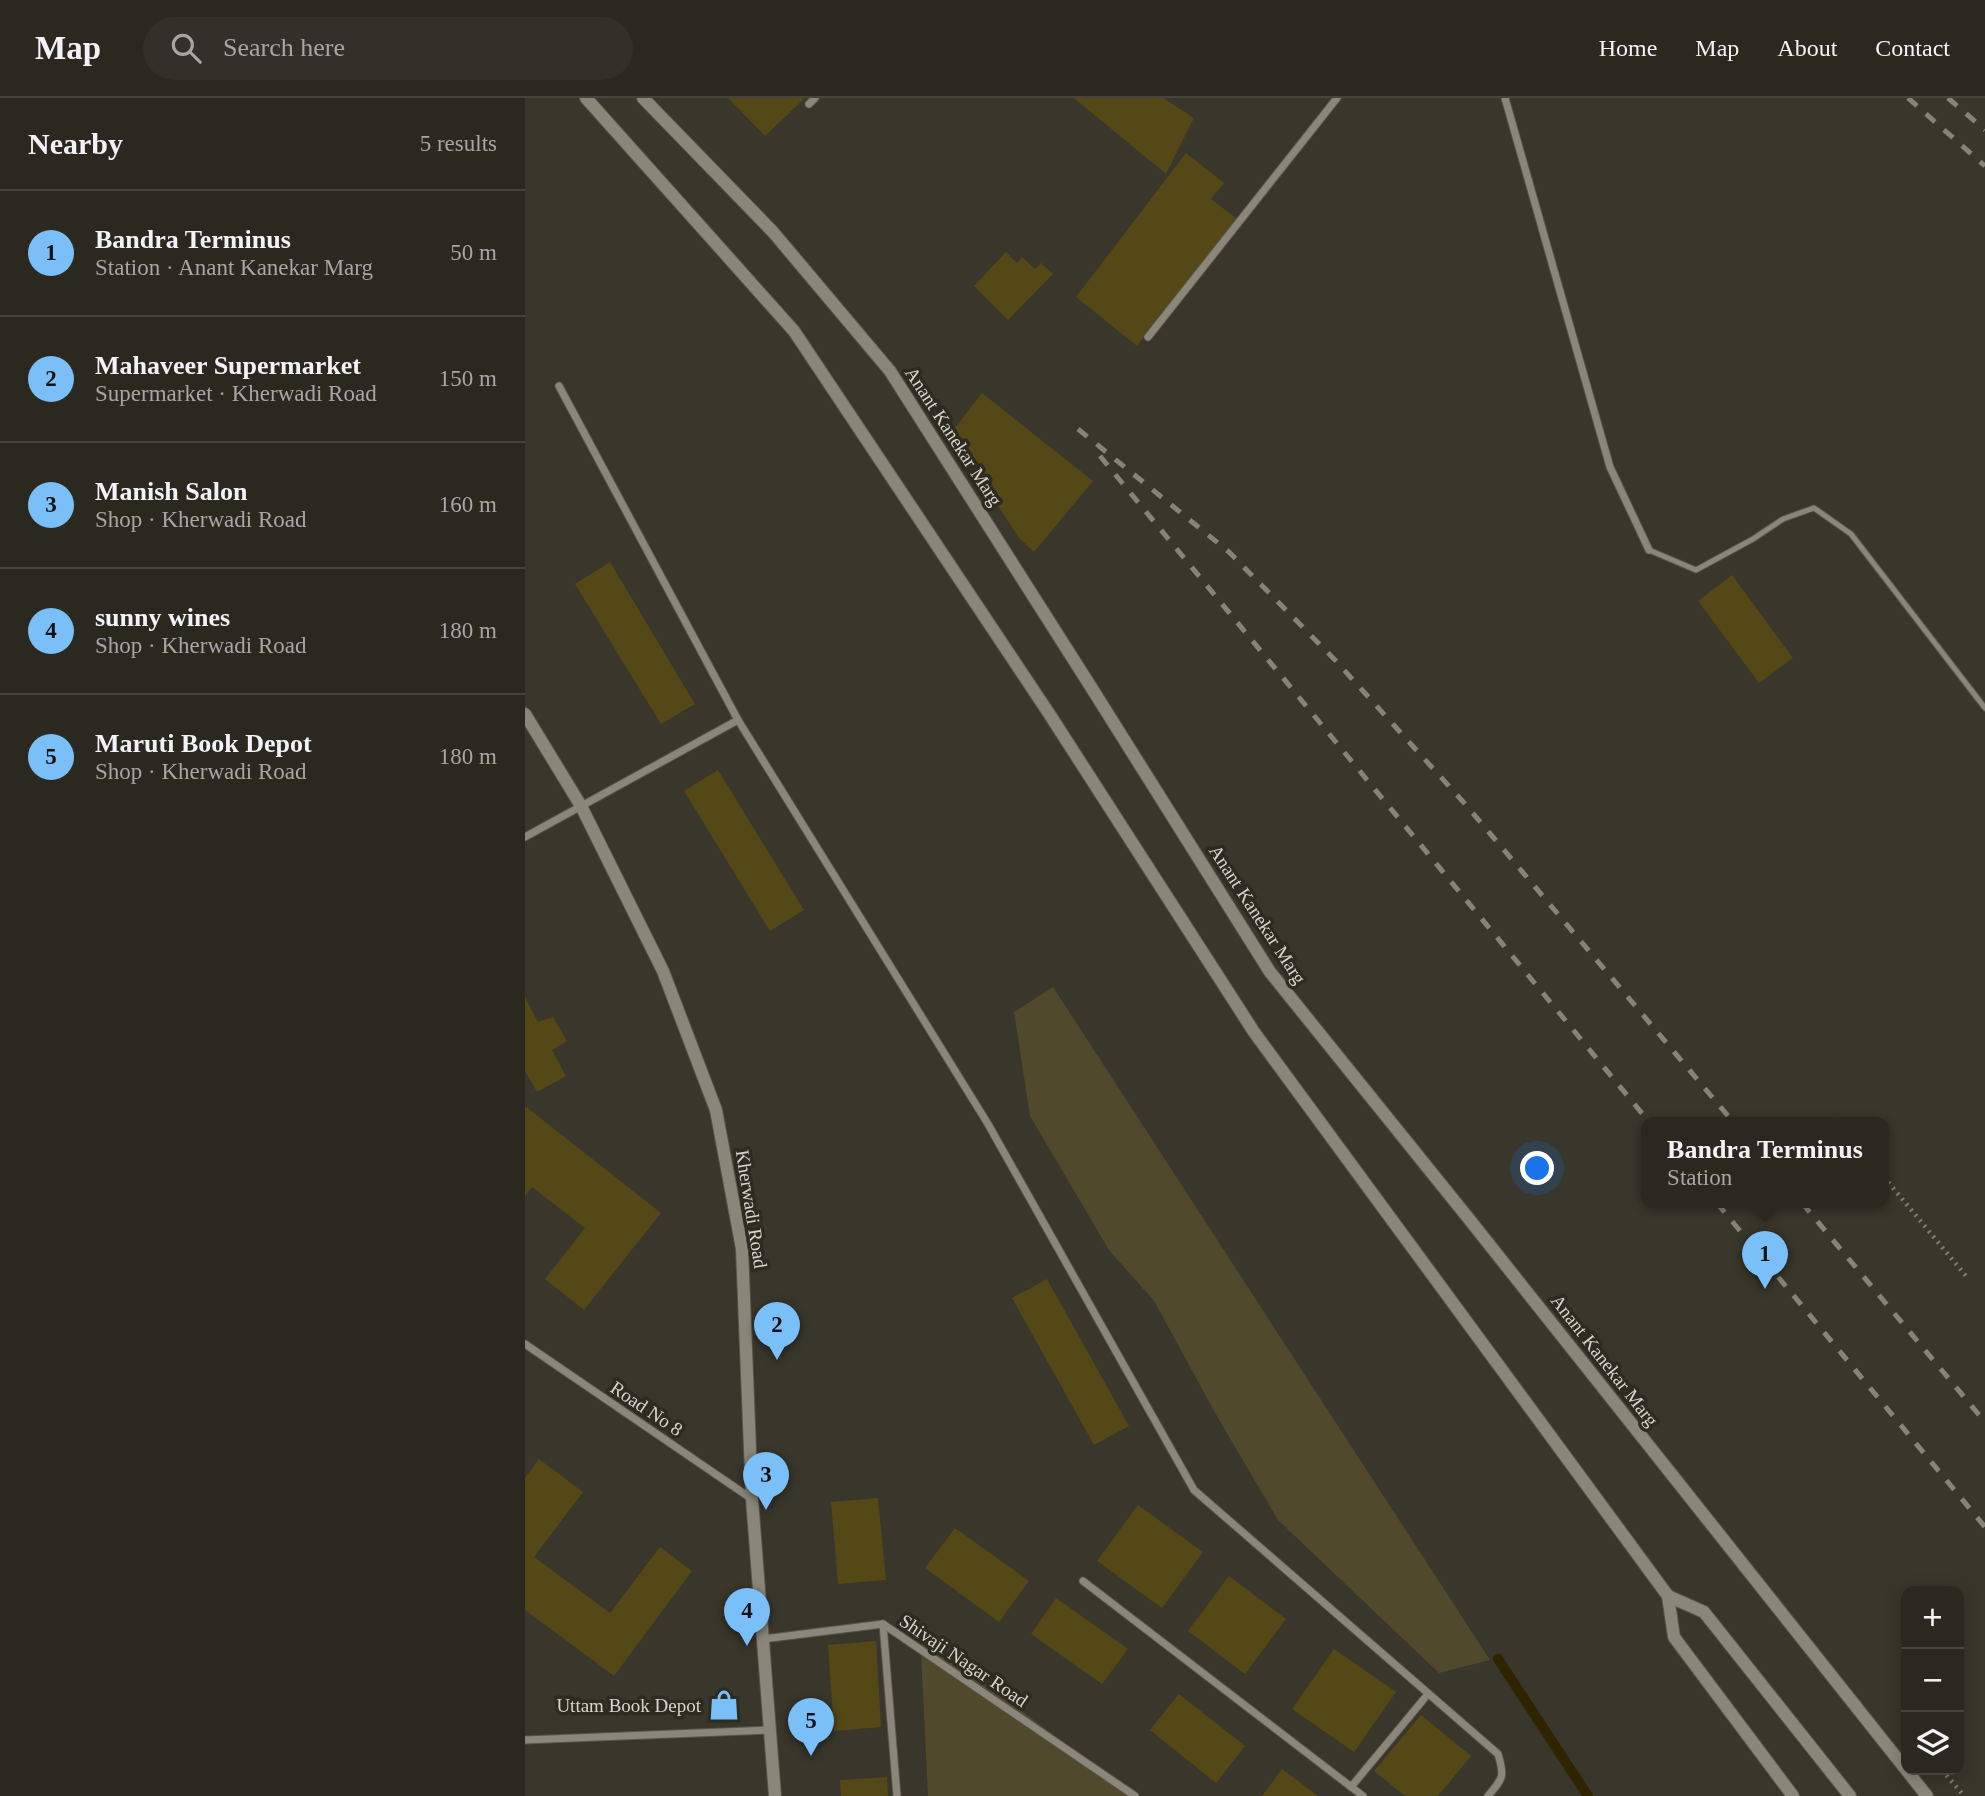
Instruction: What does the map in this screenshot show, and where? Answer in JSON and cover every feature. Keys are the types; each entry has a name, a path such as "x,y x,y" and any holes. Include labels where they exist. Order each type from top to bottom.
{"street":[{"path":"586,98 794,331 1050,715 1254,1032 1668,1596 1674,1637 1793,1796"},
{"name":"Anant Kanekar Marg","path":"643,98 773,232 890,371 1270,972 1927,1796"},
{"path":"1148,337 1337,98"},
{"path":"1505,98 1610,467 1649,550"},
{"path":"559,386 738,720 988,1124 1194,1490 1498,1754 1503,1772 1488,1796"},
{"name":"Kherwadi Road","path":"525,715 581,806 663,971 716,1110 742,1249 752,1499 775,1796"},
{"path":"525,837 738,720"},
{"name":"Road No 8","path":"525,1344 752,1499"},
{"path":"1083,1581 1363,1796"},
{"path":"1668,1596 1704,1612 1850,1796"},
{"path":"763,1639 883,1624"},
{"name":"Shivaji Nagar Road","path":"883,1624 897,1796"},
{"name":"Shivaji Nagar Road","path":"883,1624 1135,1796"},
{"path":"1351,1787 1429,1694"},
{"path":"525,1740 770,1730"}],"lane":[{"path":"1649,550 1696,570 1783,519 1814,508 1851,534 1985,708"}],"path":[{"path":"1889,1183 1966,1276"},
{"path":"1946,1775 1964,1796"}],"shaded area":[{"path":"1053,987 1490,1660 1439,1673 1278,1520 1154,1301 1109,1250 1030,1116 1014,1012"},
{"path":"920,1634 1134,1796 928,1796"}],"building":[{"path":"728,98 805,98 765,136"},
{"path":"1074,98 1163,98 1194,118 1166,174"},
{"path":"1186,153 1224,183 1211,199 1237,219 1137,346 1076,297"},
{"path":"1006,252 1017,263 1022,257 1035,269 1041,263 1053,274 1008,320 974,286"},
{"path":"982,393 1093,481 1034,552 1019,538 951,433"},
{"path":"610,562 695,704 661,724 575,584"},
{"path":"1732,575 1793,658 1759,683 1698,601"},
{"path":"718,770 804,910 770,931 684,791"},
{"path":"525,997 538,1022 553,1017 567,1041 552,1050 566,1076 537,1092 525,1071"},
{"path":"525,1106 661,1213 584,1310 545,1279 585,1228 532,1187 525,1196"},
{"path":"1047,1279 1129,1426 1094,1445 1012,1298"},
{"path":"539,1459 583,1492 534,1557 610,1613 660,1547 692,1571 614,1676 525,1610 525,1478"},
{"path":"878,1498 886,1580 838,1584 831,1502"},
{"path":"1138,1505 1203,1552 1162,1608 1097,1561"},
{"path":"955,1528 1029,1581 999,1622 925,1568"},
{"path":"1229,1576 1286,1619 1245,1674 1188,1631"},
{"path":"1056,1598 1128,1649 1102,1684 1031,1634"},
{"path":"876,1641 881,1727 834,1731 828,1645"},
{"path":"1334,1649 1396,1692 1354,1752 1292,1709"},
{"path":"1179,1694 1245,1746 1216,1783 1150,1730"},
{"path":"1421,1715 1471,1756 1438,1796 1405,1796 1374,1771"},
{"path":"1282,1769 1318,1796 1262,1796"},
{"path":"887,1777 888,1796 841,1796 840,1780"}],"waterway":[{"path":"1498,1659 1588,1796"}],"railway":[{"path":"1908,98 1985,166"},
{"path":"1948,98 1985,130"},
{"path":"1078,429 1229,552 1335,660 1466,805 1729,1117"},
{"path":"1100,456 1645,1117"},
{"path":"1721,1208 1985,1527"},
{"path":"1806,1208 1985,1422"}],"place":[{"name":"Bandra Terminus","path":"1765,1289"},
{"name":"Mahaveer Supermarket","path":"777,1360"},
{"name":"Manish Salon","path":"766,1510"},
{"name":"sunny wines","path":"747,1646"},
{"name":"Uttam Book Depot","path":"724,1705"},
{"name":"Maruti Book Depot","path":"811,1756"}]}
